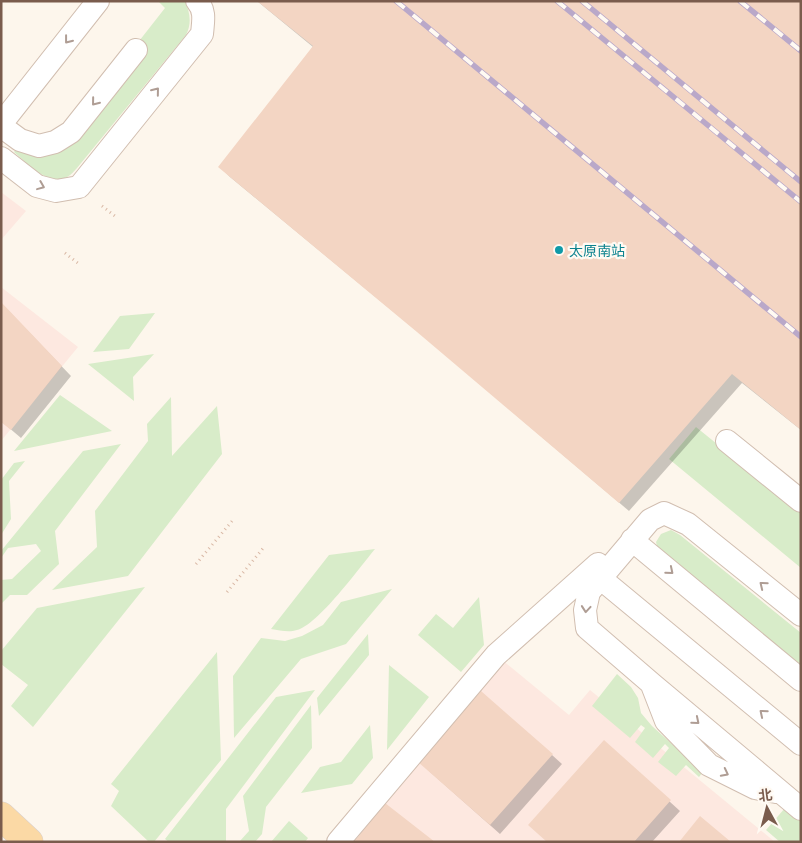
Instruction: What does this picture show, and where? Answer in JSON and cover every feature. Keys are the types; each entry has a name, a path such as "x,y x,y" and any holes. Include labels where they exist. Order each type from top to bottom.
{"main road":[{"path":"1,816 29,842"},
{"path":"1,831 16,842"}],"street":[{"path":"98,1 1,125 20,140 39,146 55,142 71,132 136,50"},
{"path":"1,158 37,186 56,191 79,187 202,34 204,14 197,1"},
{"path":"727,441 801,501"},
{"path":"338,842 496,654 650,520 664,513 688,524 801,615"},
{"path":"650,520 589,592 585,610 587,628 801,809"},
{"path":"632,540 801,680"},
{"path":"600,578 801,744"}],"path":[{"path":"102,206 114,216"},
{"path":"65,253 79,264"},
{"path":"196,564 233,520"},
{"path":"227,592 265,546"}],"shaded area":[{"path":"1,192 26,211 1,240"},
{"path":"1,287 78,347 1,441"},
{"path":"496,655 569,715 590,690 775,842 344,842"}],"green space":[{"path":"158,1 185,1 190,18 186,35 71,174 60,179 52,179 32,168 14,152 18,147 43,153 136,45 165,8"},
{"path":"155,313 129,349 93,352 120,316"},
{"path":"154,354 133,377 134,401 88,364"},
{"path":"60,395 112,431 14,451"},
{"path":"171,397 172,456 217,406 222,454 128,576 52,590 97,547 95,511 148,441 147,424"},
{"path":"696,427 801,512 801,568 669,459"},
{"path":"121,444 55,531 59,564 27,595 10,595 1,604 1,580 12,579 41,551 36,544 8,548 1,558 1,551 83,451"},
{"path":"25,461 9,481 11,519 1,535 1,480 14,463"},
{"path":"671,530 680,535 801,633 801,669 658,550 656,542 661,534"},
{"path":"375,549 327,607 306,626 290,631 271,629 329,555"},
{"path":"145,587 33,727 11,706 28,685 1,664 1,651 37,608"},
{"path":"392,589 346,644 301,659 234,738 233,676 261,638 285,641 302,636 323,625 341,602"},
{"path":"479,597 484,645 461,672 418,635 436,614 453,628"},
{"path":"368,634 369,655 319,716 317,698"},
{"path":"217,652 221,760 154,842 149,842 111,806 119,791 111,784"},
{"path":"389,665 429,697 387,750"},
{"path":"617,674 631,687 638,698 641,713 652,726 703,772 699,777 686,765 676,776 658,762 669,748 665,744 653,758 635,742 645,728 641,725 630,738 592,706"},
{"path":"315,690 226,809 226,842 169,842 165,839 276,697"},
{"path":"311,705 312,748 266,807 262,834 255,842 239,842 249,831 243,796"},
{"path":"370,725 373,758 352,784 301,793 320,767 341,762"},
{"path":"785,808 801,821 801,842 780,842 766,830"},
{"path":"289,821 308,838 305,842 271,842"}],"building":[{"name":"太原南站","path":"257,1 801,1 801,430 732,374 619,503 218,167 313,46"},
{"path":"1,302 62,366 11,430 1,422"},
{"path":"481,691 553,754 490,825 418,762"},
{"path":"604,740 671,800 634,842 547,842 528,825"},
{"path":"385,803 435,842 354,842"},
{"path":"700,816 731,842 679,842"}],"railway":[{"path":"396,1 801,337"},
{"path":"557,1 801,202"},
{"path":"582,1 801,182"},
{"path":"740,1 801,51"}],"place":[{"name":"太原南站","path":"559,250"}]}
